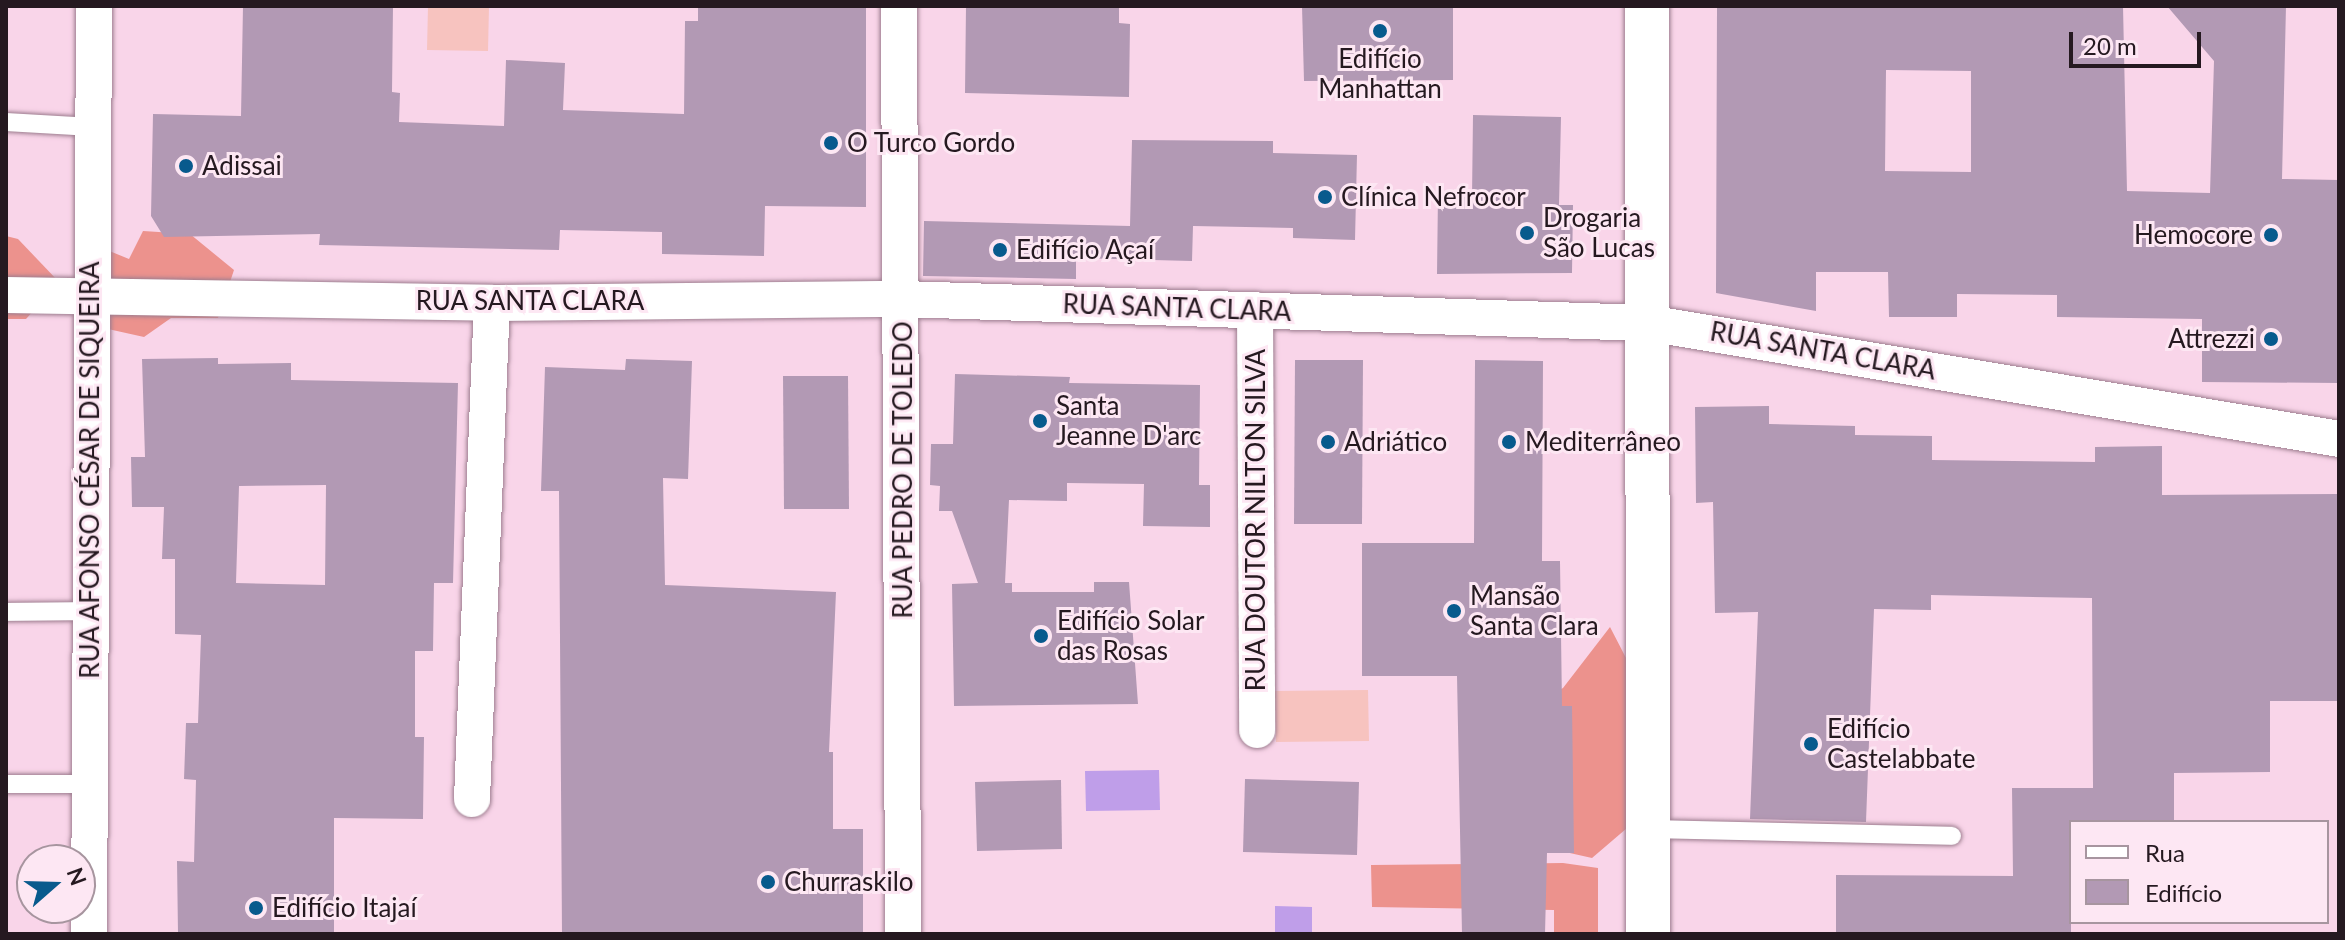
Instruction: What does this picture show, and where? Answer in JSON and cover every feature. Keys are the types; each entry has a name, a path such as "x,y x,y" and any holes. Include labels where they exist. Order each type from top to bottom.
{"main road":[{"path":"1647,6 1648,934"}],"street":[{"name":"RUA AFONSO CÉSAR DE SIQUEIRA","path":"89,934 90,295 94,6"},
{"name":"RUA PEDRO DE TOLEDO","path":"899,6 903,299 903,934"},
{"name":"RUA SANTA CLARA","path":"6,295 492,303 903,299 1648,323 2339,439"},
{"path":"472,799 492,303"},
{"name":"RUA DOUTOR NILTON SILVA","path":"1255,310 1257,730"}],"lane":[{"path":"6,122 92,127"},
{"path":"6,612 89,611"},
{"path":"6,784 89,784"},
{"path":"1648,829 1952,836"}],"shaded area":[{"path":"428,6 489,6 488,51 427,50"},
{"path":"143,231 190,234 234,270 218,318 171,318 144,337 108,329 107,250 129,259"},
{"path":"6,236 18,239 59,282 26,319 6,319"},
{"path":"1610,627 1640,685 1668,793 1592,858 1490,835 1488,730 1563,688"},
{"path":"1368,690 1369,741 1276,742 1275,691"},
{"path":"1159,770 1160,810 1086,811 1085,771"},
{"path":"1563,863 1598,868 1598,934 1554,934 1554,910 1372,907 1371,865"},
{"path":"1275,906 1312,907 1312,934 1275,934"}],"building":[{"path":"243,6 393,6 392,92 400,93 399,122 504,126 506,60 565,63 563,110 684,114 685,21 698,21 698,6 866,6 866,207 765,206 764,256 662,254 662,232 560,230 559,250 319,245 320,234 164,237 151,216 153,114 241,116"},
{"path":"966,6 1119,6 1119,23 1130,24 1129,97 965,93"},
{"name":"Edifício Manhattan","path":"1302,6 1453,6 1453,80 1304,81"},
{"path":"1717,6 2123,6 2127,191 2210,193 2214,61 2167,6 2286,6 2282,179 2339,180 2339,383 2202,382 2202,319 2057,317 2057,295 1957,294 1957,317 1889,317 1888,272 1816,272 1816,311 1716,293","holes":["1886,70 1971,71 1971,172 1885,171"]},
{"path":"1473,115 1561,117 1559,205 1573,205 1572,273 1437,274 1438,194 1472,197"},
{"path":"1132,140 1273,141 1273,153 1357,155 1355,240 1293,238 1293,228 1193,226 1192,261 1076,258 1076,279 923,276 924,221 1130,226"},
{"path":"218,358 218,364 291,363 291,380 458,383 453,583 434,583 433,651 415,651 415,737 424,737 423,819 334,818 334,934 178,934 177,861 194,862 196,780 184,779 186,723 198,723 201,635 175,634 175,559 162,559 164,507 132,507 131,457 145,457 142,359","holes":["326,485 325,585 236,583 239,486"]},
{"path":"626,359 692,361 688,479 663,478 665,585 836,592 829,752 833,752 833,829 863,829 863,934 562,934 559,491 541,491 545,367 625,370"},
{"name":"Adriático","path":"1295,360 1363,360 1362,524 1294,524"},
{"path":"1475,360 1543,361 1542,561 1560,561 1562,706 1572,706 1574,853 1547,853 1545,934 1462,934 1457,676 1362,676 1362,543 1474,543"},
{"path":"955,374 1070,377 1069,383 1200,385 1199,485 1210,485 1210,527 1143,526 1144,484 1067,483 1067,501 1009,500 1005,583 1012,583 1012,592 1094,592 1094,582 1129,582 1138,704 954,706 952,584 978,583 952,511 939,511 940,486 930,485 931,444 953,444"},
{"path":"783,376 848,376 849,509 784,509"},
{"path":"1769,406 1769,424 1855,426 1855,435 1932,436 1932,460 2095,462 2095,447 2162,446 2162,495 2339,494 2339,701 2270,701 2270,772 2174,773 2174,820 2069,820 2071,934 1836,934 1836,875 2013,876 2012,788 2093,788 2092,598 1931,595 1931,610 1874,609 1866,822 1750,819 1758,612 1715,613 1713,502 1696,503 1695,407"},
{"path":"1245,779 1359,782 1357,855 1243,852"},
{"path":"1061,780 1062,849 977,851 975,782"}],"place":[{"name":"Edifício Manhattan","path":"1380,31"},
{"name":"O Turco Gordo","path":"831,143"},
{"name":"Adissai","path":"186,166"},
{"name":"Clínica Nefrocor","path":"1325,197"},
{"name":"Drogaria São Lucas","path":"1527,233"},
{"name":"Hemocore","path":"2271,235"},
{"name":"Edifício Açaí","path":"1000,250"},
{"name":"Attrezzi","path":"2271,339"},
{"name":"Santa Jeanne D'arc","path":"1040,421"},
{"name":"Adriático","path":"1328,442"},
{"name":"Mediterrâneo","path":"1509,442"},
{"name":"Mansão Santa Clara","path":"1454,611"},
{"name":"Edifício Solar das Rosas","path":"1041,636"},
{"name":"Edifício Castelabbate","path":"1811,744"},
{"name":"Churraskilo","path":"768,882"},
{"name":"Edifício Itajaí","path":"256,908"}]}
